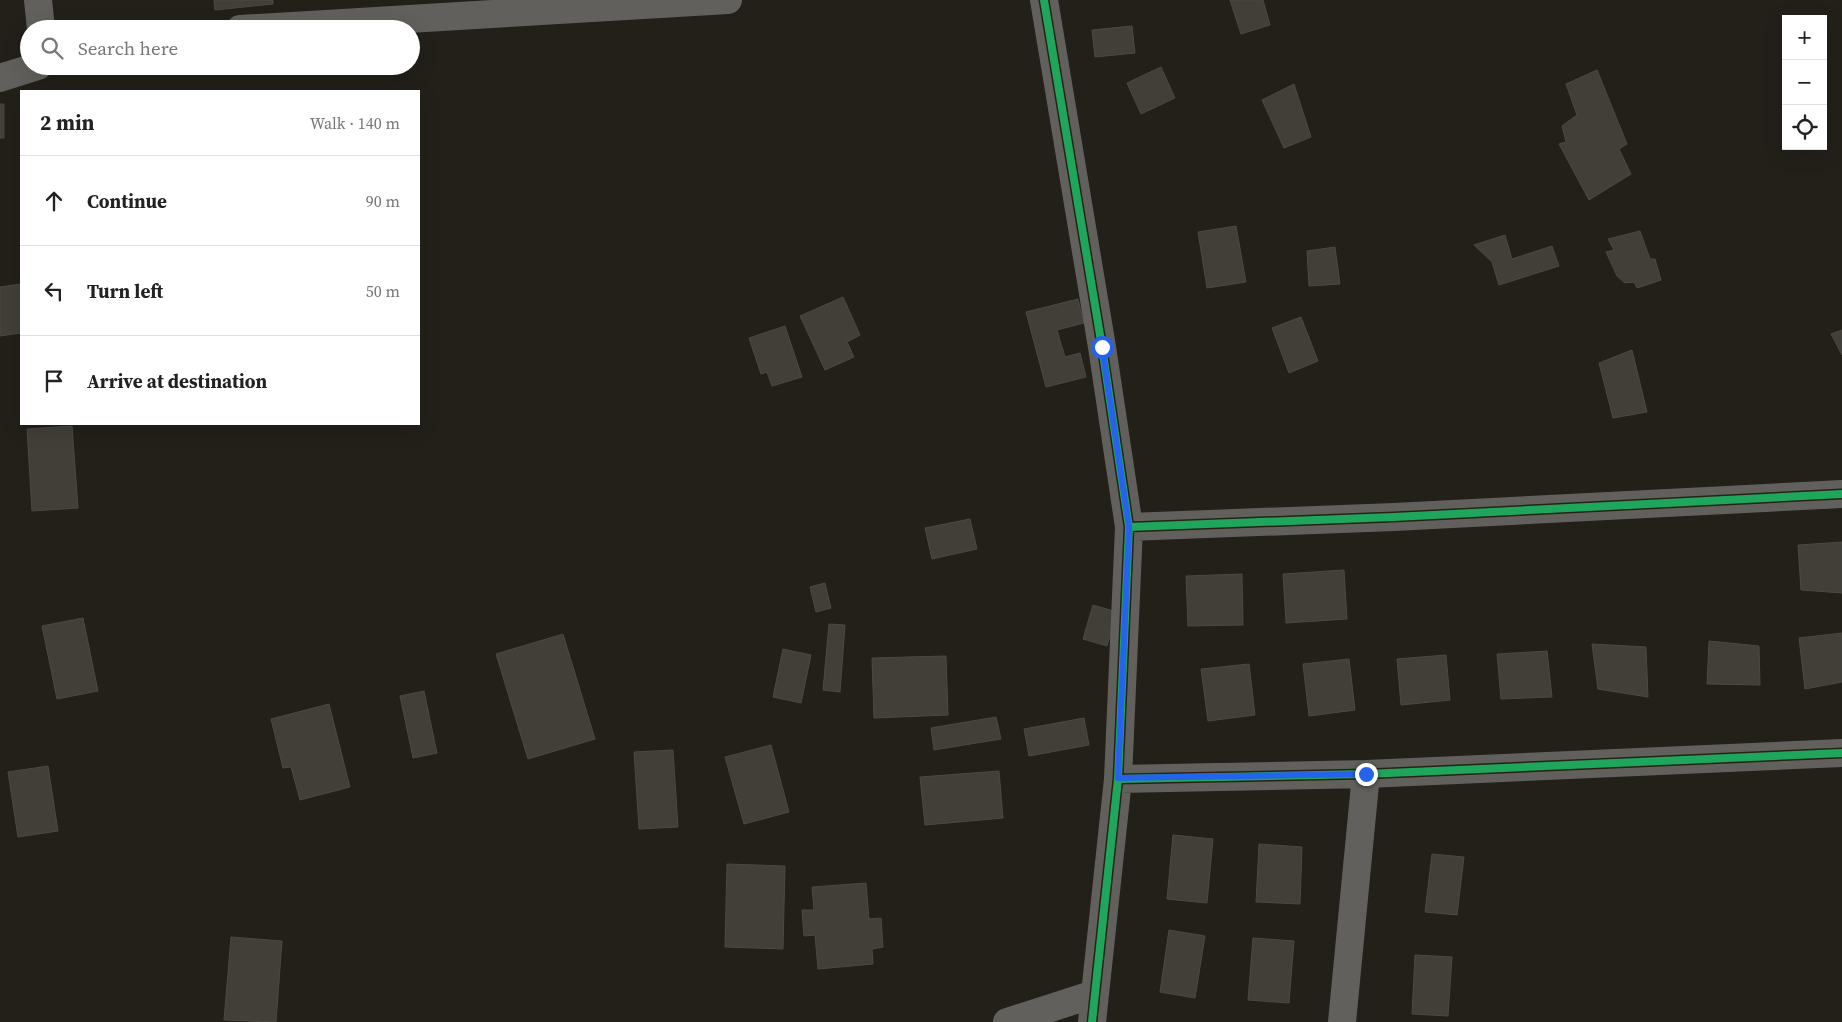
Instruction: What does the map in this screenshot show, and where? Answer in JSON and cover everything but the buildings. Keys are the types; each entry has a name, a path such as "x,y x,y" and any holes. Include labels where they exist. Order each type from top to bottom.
{"street":[{"path":"38,0 40,20"},
{"path":"305,20 370,11 728,0"},
{"path":"1044,0 1102,347 1129,527 1118,778 1092,1022"},
{"path":"0,78 20,72"},
{"path":"1129,527 1394,517 1842,494"},
{"path":"1118,778 1366,774 1842,753"},
{"path":"1342,1022 1366,774"},
{"path":"1008,1022 1094,994"}],"cycle path":[{"path":"1044,0 1102,347 1129,527 1118,779 1092,1022"},
{"path":"1129,527 1394,517 1842,494"},
{"path":"1118,779 1366,774 1842,753"}],"route":[{"path":"1102,347 1129,527 1118,778 1366,774"}]}
